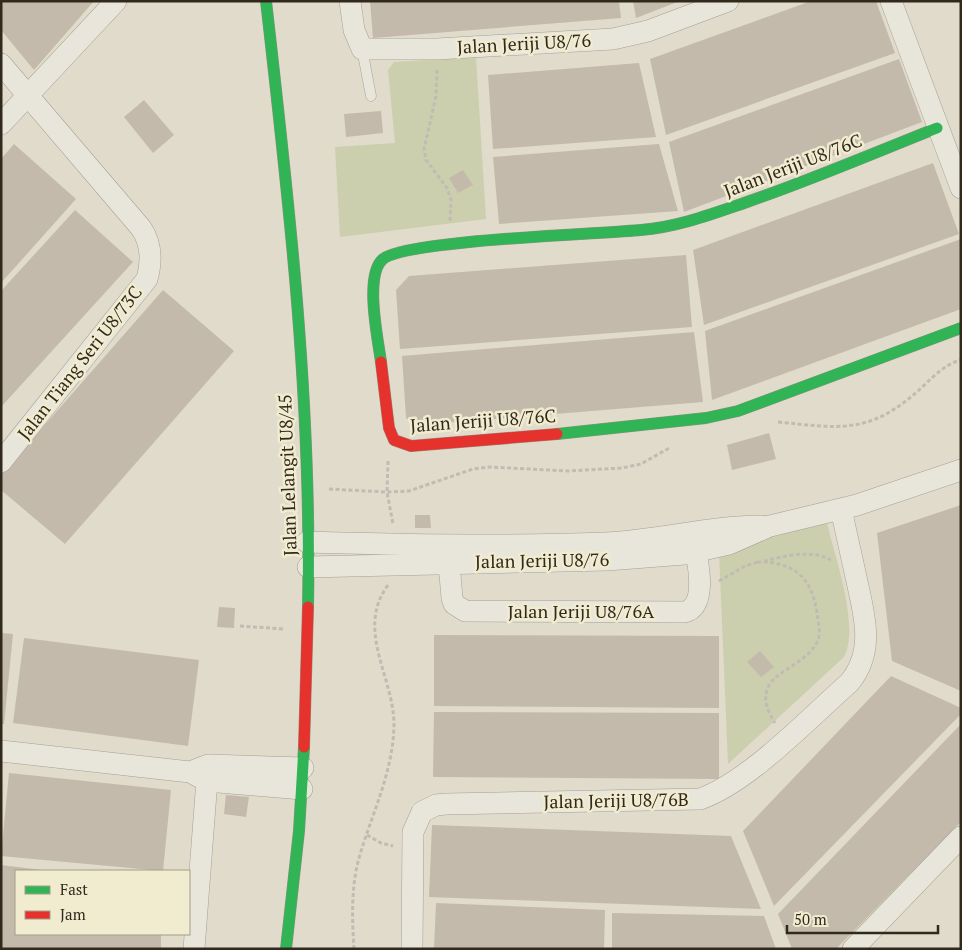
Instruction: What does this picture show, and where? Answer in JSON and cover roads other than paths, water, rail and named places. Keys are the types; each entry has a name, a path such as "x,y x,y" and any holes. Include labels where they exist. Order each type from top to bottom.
{"street":[{"path":"1,124 116,1"},
{"name":"Jalan Lelangit U8/45","path":"266,1 280,111 293,264 303,402 308,567 302,790 286,949"},
{"path":"350,1 354,30 362,49"},
{"name":"Jalan Jeriji U8/76","path":"362,49 437,49 614,38 648,30 728,1"},
{"path":"891,1 961,188"},
{"name":"Jalan Tiang Seri U8/73C","path":"1,64 26,96 145,234 150,250 150,270 142,286 1,462"},
{"name":"Jalan Jeriji U8/76C","path":"937,128 774,193 687,223 643,230 449,244 392,253 382,260 377,267 374,297 390,434 399,443 411,446 530,437 714,416 738,410 961,328"},
{"name":"Jalan Jeriji U8/76","path":"308,567 607,560 696,552 729,544 770,526 841,509 961,470"},
{"name":"Jalan Jeriji U8/76B","path":"412,949 413,832 422,812 436,805 700,798 734,782 849,683 860,667 866,645 866,623 841,509"},
{"name":"Jalan Jeriji U8/76","path":"307,542 483,546 606,543 731,526 770,526"},
{"name":"Jalan Jeriji U8/76A","path":"449,563 454,604 471,612 685,612 696,604 698,591 696,552"},
{"path":"1,751 202,773 302,790"},
{"path":"202,773 303,768"},
{"path":"194,949 202,773"},
{"path":"853,949 961,837"}],"lane":[{"path":"362,49 371,96"}]}
